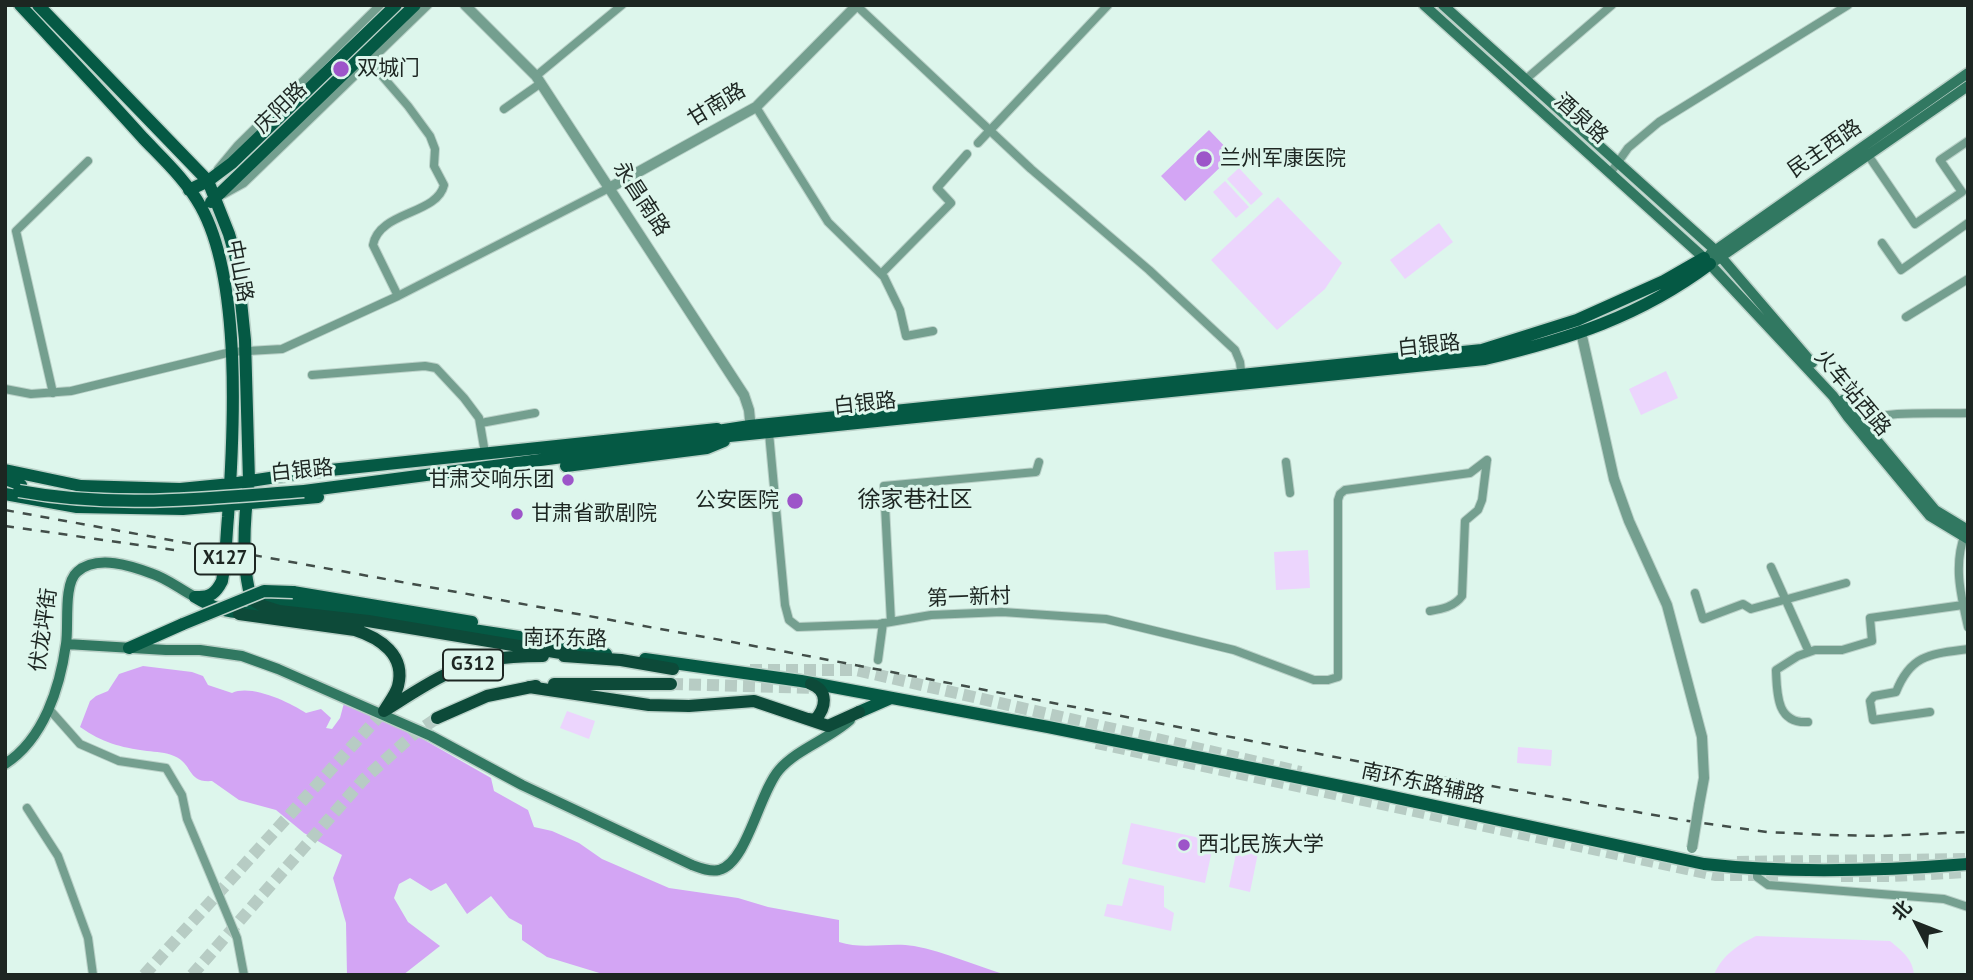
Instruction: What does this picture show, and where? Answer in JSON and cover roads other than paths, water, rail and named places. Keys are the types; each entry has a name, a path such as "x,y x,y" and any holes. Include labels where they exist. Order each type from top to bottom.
{"highway":[{"path":"251,599 279,611 356,619 573,655"},
{"name":"南环东路","path":"239,614 355,630 373,636 393,653 397,666 398,686 384,711 421,688 486,660 573,655 673,669"},
{"name":"南环东路","path":"437,718 487,696 529,687 568,683 671,684"},
{"path":"808,719 815,720 824,703 819,687 811,684"},
{"path":"529,687 649,705 697,706 754,701 828,726 859,712"}],"main road":[{"name":"中山路","path":"20,5 189,190 201,207 215,242 224,275 230,352 231,484 222,581 213,594 206,598 195,597"},
{"name":"中山路","path":"38,5 208,181 216,200 235,253 245,340 248,481 246,566 251,599"},
{"name":"庆阳路","path":"189,190 208,181 232,163 396,5"},
{"name":"庆阳路","path":"201,207 216,200 415,5"},
{"name":"酒泉路","path":"1424,5 1611,172 1712,257"},
{"name":"酒泉路","path":"1443,5 1619,162 1712,257"},
{"name":"民主西路","path":"1712,257 1968,73"},
{"name":"民主西路","path":"1712,257 1968,86"},
{"name":"白银路","path":"5,487 58,498 160,502 304,491 733,433 1485,359 1581,332 1623,317 1679,286 1712,257"},
{"name":"白银路","path":"751,431 769,433 1242,381 1482,350 1577,320 1712,257"},
{"name":"火车站西路","path":"1712,257 1935,510 1966,534"},
{"path":"5,470 81,486 180,489 702,429 733,433"},
{"path":"5,494 77,508 183,509 229,503 302,499 707,448 733,433"},
{"name":"白银路","path":"5,479 20,488"},
{"name":"伏龙坪街","path":"5,764 27,746 48,709 66,644 71,582 75,572 89,565 105,562 123,564 156,574 195,597"},
{"path":"129,648 264,591 293,592 447,617 525,635 532,639"},
{"path":"195,597 213,608 239,614 252,612 255,609 251,599 262,598 532,639"},
{"name":"南环东路辅路","path":"532,639 581,650 707,666 1048,727 1691,854 1757,870 1968,866"},
{"path":"66,644 222,652 242,656 431,736 522,785 692,865 709,870 721,870 734,858 750,833 763,795 781,766 847,723 859,712 891,698"}],"street":[{"path":"208,181 237,145 380,5"},
{"path":"216,200 244,183 428,5"},
{"name":"永昌南路","path":"465,5 539,79 744,395 750,410 751,431"},
{"path":"504,109 622,5"},
{"path":"856,5 991,131 1235,350 1242,381"},
{"name":"甘南路","path":"611,187 756,107 856,5"},
{"path":"978,143 1108,5"},
{"path":"1526,79 1612,5"},
{"path":"1611,172 1628,148 1659,122 1848,5"},
{"path":"370,62 430,136 435,149 434,166 444,185 437,198 383,227 374,238 373,245 398,296"},
{"path":"756,107 828,222 881,274 900,310 906,336 933,331"},
{"path":"1868,155 1915,224 1962,192 1940,160 1968,141"},
{"path":"881,274 951,203 937,188 967,154"},
{"path":"53,393 16,231 88,161"},
{"path":"5,389 31,394 53,393 98,385 230,352 282,349 398,296 611,187"},
{"path":"1882,243 1901,270 1968,223"},
{"path":"1906,317 1968,279"},
{"path":"1581,332 1614,479 1629,521 1667,605 1702,737 1704,778 1691,854"},
{"path":"312,375 425,366 436,368 464,398 481,423 485,453"},
{"path":"481,423 535,413"},
{"path":"1857,422 1867,418 1912,414 1968,414"},
{"name":"第一新村","path":"769,433 785,606 789,620 798,627 887,623 931,615 1002,612 1106,619 1234,650 1314,680 1328,680 1338,677 1340,494 1345,490 1470,473 1487,460 1482,499 1478,510 1465,521 1462,596 1457,602 1430,611"},
{"path":"878,660 887,623 884,486 1036,472 1039,462"},
{"path":"1286,462 1290,493"},
{"path":"1966,534 1957,568 1968,627"},
{"path":"1771,567 1809,652"},
{"path":"1695,593 1703,619 1743,604 1751,609 1846,583"},
{"path":"1808,722 1797,723 1789,719 1781,709 1777,696 1776,670 1815,650 1842,650 1872,641 1870,618 1963,605"},
{"path":"1930,712 1872,720 1870,701 1874,696 1896,692 1903,674 1910,666 1936,653 1968,649"},
{"path":"48,709 80,744 119,761 166,768 182,795 187,819 237,938 244,975"},
{"path":"27,808 58,856 88,938 93,975"},
{"path":"1757,870 1757,877 1768,885 1944,900 1968,907"}],"tunnel":[{"path":"750,670 856,670 1301,772"},
{"path":"671,684 817,688"},
{"path":"144,975 384,711"},
{"path":"192,975 363,780 415,733 437,718"},
{"path":"1096,743 1715,875 1781,875"},
{"path":"1737,862 1967,859"},
{"path":"1841,876 1968,872"}],"railway":[{"path":"5,510 787,652 1424,774 1682,820 1767,832 1828,835 1883,836 1968,832"},
{"path":"5,526 174,550"}],"place":[{"name":"双城门","path":"341,69"},
{"name":"兰州军康医院","path":"1204,159"},
{"name":"甘肃交响乐团","path":"568,480"},
{"name":"公安医院","path":"795,501"},
{"name":"甘肃省歌剧院","path":"517,514"},
{"name":"西北民族大学","path":"1184,845"}],"district":[{"name":"徐家巷社区","path":"915,500"}]}
